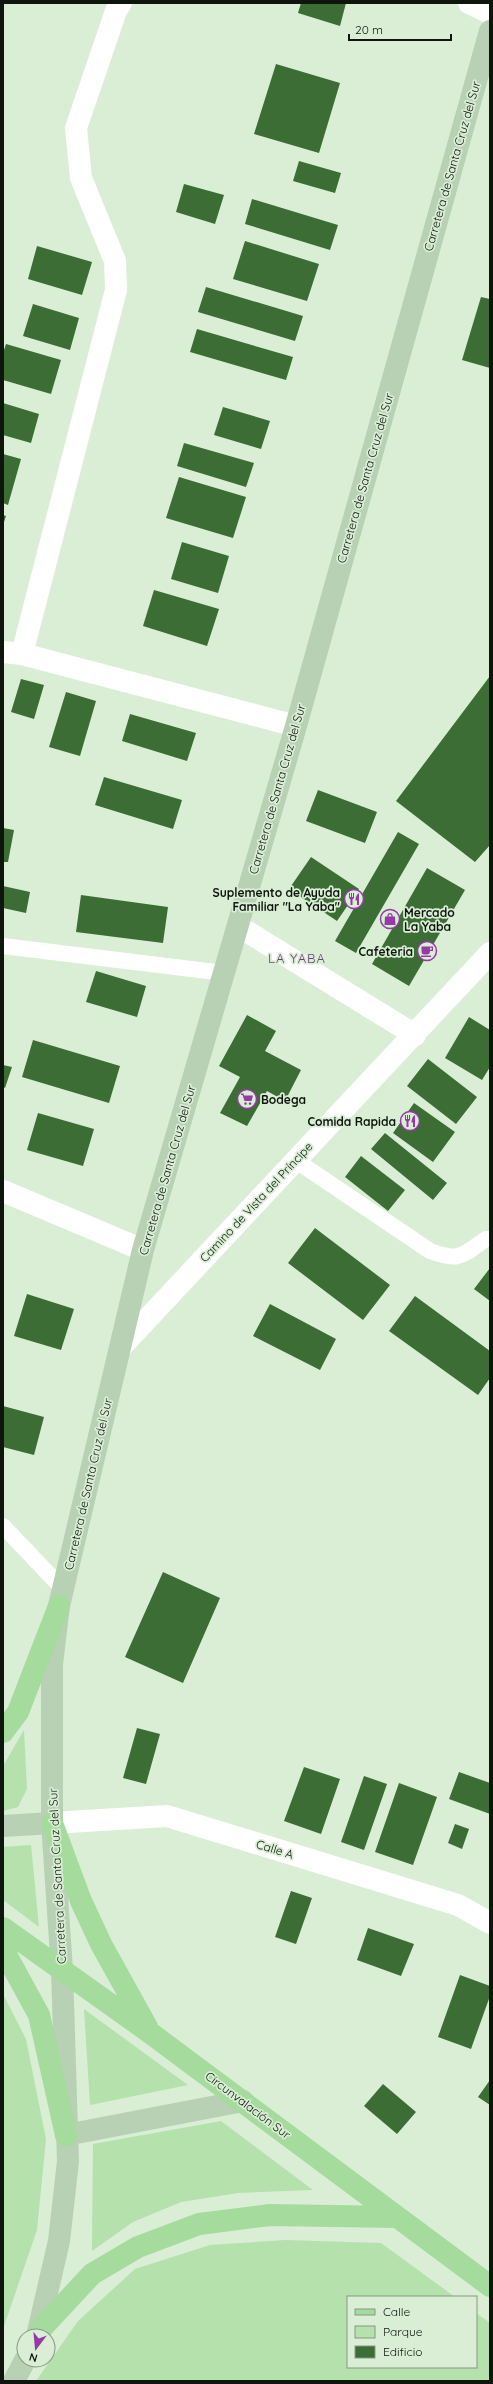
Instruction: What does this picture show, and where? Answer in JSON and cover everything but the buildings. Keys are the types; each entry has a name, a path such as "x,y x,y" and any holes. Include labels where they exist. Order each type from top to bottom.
{"main road":[{"name":"Carretera de Santa Cruz del Sur","path":"39,2328 62,2219 68,2161 62,1970 52,1823 52,1664 61,1597 143,1250 296,726 490,31"},
{"path":"3,1732 18,1712 61,1597"},
{"path":"3,1826 52,1823 81,1901 100,1944 149,2032"},
{"name":"Circunvalación Sur","path":"3,1928 243,2101 395,2217 490,2286"},
{"path":"3,1949 39,2015 66,2135 243,2101"},
{"path":"43,2328 92,2274 138,2247 199,2224 270,2215 395,2217"},
{"path":"14,2381 21,2368"}],"street":[{"path":"121,3 116,11 76,128 81,178 115,261 116,290 12,653 296,726"},
{"path":"469,3 490,13"},
{"path":"238,926 415,1035"},
{"name":"Camino de Vista del Príncipe","path":"121,1347 295,1160 415,1035 490,953"},
{"path":"3,1191 143,1250"},
{"name":"Calle A","path":"52,1823 167,1816 458,1905 490,1923"}],"lane":[{"path":"3,946 224,973"},
{"path":"295,1160 430,1250 450,1258 465,1253 486,1239 490,1238"},
{"path":"3,1526 61,1597"}],"green space":[{"path":"24,1730 27,1789 18,1807 3,1811 3,1766"},
{"path":"31,1845 39,1927 3,1900 3,1847"},
{"path":"3,1994 26,2039 46,2139 37,2230 3,2329"},
{"path":"84,2009 188,2085 90,2105"},
{"path":"221,2121 313,2190 238,2193 181,2202 133,2222 92,2251 93,2144"},
{"path":"285,2240 381,2243 454,2296 347,2296 347,2368 477,2368 477,2314 490,2323 490,2381 36,2381 45,2368 56,2368 56,2352 78,2321 135,2269 210,2245"}],"place":[{"name":"Suplemento de Ayuda Familiar \"La Yaba\"","path":"354,899"},
{"name":"Mercado La Yaba","path":"390,919"},
{"name":"Cafeteria","path":"427,951"},
{"name":"Bodega","path":"247,1099"},
{"name":"Comida Rapida","path":"410,1121"}],"district":[{"name":"LA YABA","path":"297,958"}]}
